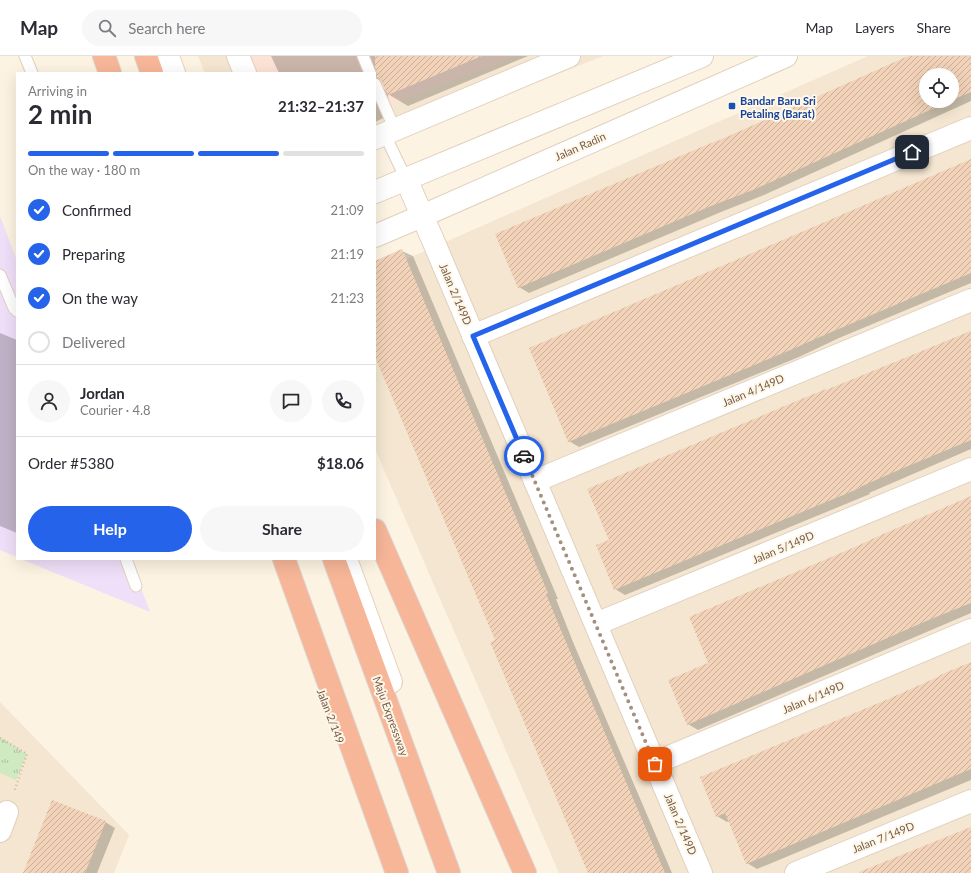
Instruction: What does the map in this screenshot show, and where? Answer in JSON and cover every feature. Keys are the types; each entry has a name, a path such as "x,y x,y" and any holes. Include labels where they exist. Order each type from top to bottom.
{"highway":[{"path":"104,56 110,72"},
{"path":"146,56 152,72"},
{"path":"376,532 525,873"},
{"path":"284,560 397,873"},
{"name":"Maju Expressway","path":"334,560 450,873"}],"street":[{"path":"93,56 99,72"},
{"path":"168,56 174,72"},
{"path":"238,56 245,72"},
{"path":"385,134 568,56"},
{"path":"376,192 702,56"},
{"name":"Jalan Radin","path":"376,236 786,56"},
{"path":"473,336 971,128"},
{"name":"Jalan 2/149D","path":"406,179 701,873"},
{"name":"Jalan 4/149D","path":"535,481 971,300"},
{"name":"Jalan 5/149D","path":"596,624 971,469"},
{"name":"Jalan 2/149","path":"273,560 327,708 391,873"},
{"path":"346,560 406,724 450,873"},
{"name":"Jalan 6/149D","path":"655,764 971,630"},
{"name":"Jalan 7/149D","path":"796,873 971,801"}],"lane":[{"path":"26,56 32,72"},
{"path":"363,56 370,72"},
{"path":"376,89 385,134 406,179"},
{"path":"0,275 15,309"},
{"path":"0,302 15,309"},
{"path":"126,560 136,586"}],"path":[{"path":"0,738 27,754 4,821"}],"shaded area":[{"path":"198,56 603,56 376,148 376,72 205,72"},
{"path":"247,56 516,56 376,111 376,72 254,72"},
{"path":"868,56 971,56 971,873 559,873 376,451 376,273"},
{"path":"0,216 16,258 16,557 0,550"},
{"path":"23,560 130,560 150,612"},
{"path":"0,702 129,835 114,873 0,873"}],"green space":[{"path":"0,737 27,754 16,780 0,773"}],"building":[{"path":"375,56 482,56 388,95 379,78 376,77"},
{"path":"908,56 971,56 971,92 959,97 959,68 919,68 919,108 935,108 753,190 711,206 518,288 495,234 716,142"},
{"path":"971,159 971,273 568,442 529,348"},
{"path":"402,249 548,593 546,594 563,635 665,873 588,873 490,642 495,640 376,359 376,261"},
{"path":"971,331 971,440 860,488 614,590 596,545 609,540 587,489 799,400"},
{"path":"971,496 971,603 687,725 668,680 708,663 689,617"},
{"path":"971,662 971,769 746,864 725,813 716,817 700,777 886,700"},
{"path":"52,800 106,821 85,873 23,873"},
{"path":"971,827 971,873 859,873 859,872"}],"way so far":[{"path":"524,456 655,764"}],"place":[{"name":"Bandar Baru Sri Petaling (Barat)","path":"732,106"}],"route":[{"path":"524,456 473,336 912,152"}]}
